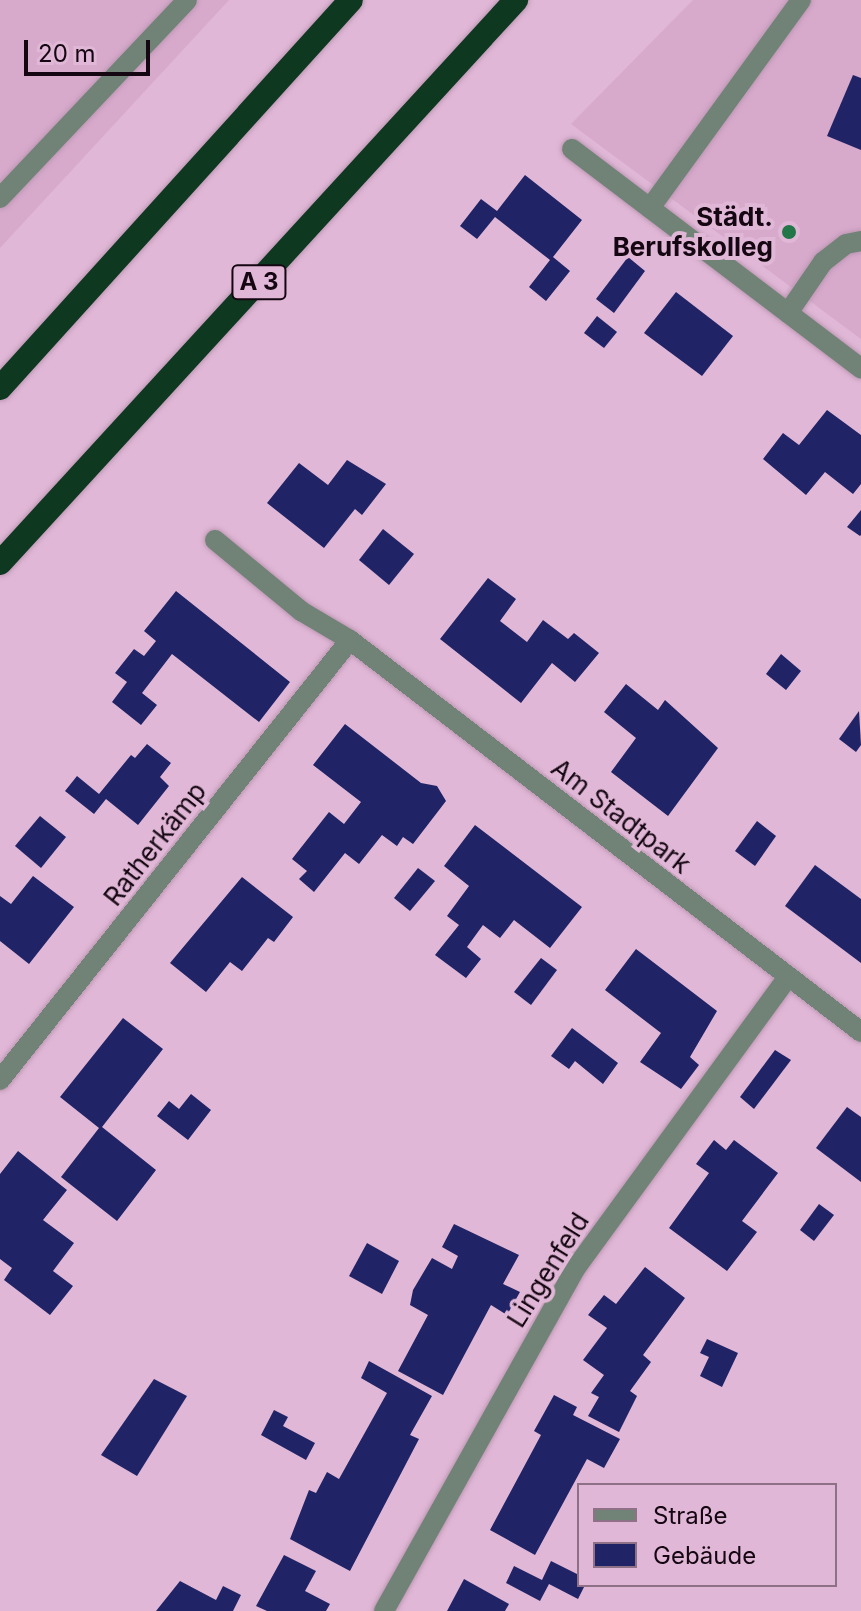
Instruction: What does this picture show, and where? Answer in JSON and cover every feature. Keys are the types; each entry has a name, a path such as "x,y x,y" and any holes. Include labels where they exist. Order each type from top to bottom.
{"highway":[{"path":"0,388 351,0"},
{"name":"A 3","path":"0,563 516,0"}],"street":[{"path":"0,198 187,0"},
{"path":"650,208 801,0"},
{"path":"572,149 861,368"},
{"path":"788,313 823,262 846,244 861,241"},
{"name":"Am Stadtpark","path":"215,540 301,611 350,640 861,1032"},
{"name":"Ratherkämp","path":"0,1080 350,640"},
{"name":"Lingenfeld","path":"384,1611 575,1269 788,977"}],"shaded area":[{"path":"0,0 229,0 0,248"},
{"name":"Städt. Berufskolleg","path":"693,0 861,0 861,339 571,124"}],"building":[{"path":"853,75 861,78 861,150 827,136"},
{"path":"525,175 582,220 553,257 570,271 546,301 529,287 550,260 495,217 477,239 460,226 481,199 497,211"},
{"path":"628,257 645,271 614,313 596,299"},
{"path":"676,292 733,336 702,376 644,333"},
{"path":"597,316 617,332 604,348 584,333"},
{"path":"827,410 861,435 861,484 853,494 825,472 806,495 763,459 783,433 799,445"},
{"path":"347,460 386,484 362,515 355,509 324,548 267,503 299,463 328,485"},
{"path":"861,510 861,535 860,536 847,527"},
{"path":"383,529 414,554 389,585 359,560"},
{"path":"488,578 516,599 500,621 527,642 543,620 568,639 574,633 599,653 575,682 552,663 521,703 440,639"},
{"path":"176,591 290,682 259,722 172,654 142,693 157,705 141,725 112,702 127,682 115,673 134,649 144,656 156,641 144,631"},
{"path":"781,654 801,671 786,690 766,674"},
{"path":"626,684 658,710 665,700 718,748 668,816 611,772 636,738 604,712"},
{"path":"859,711 861,745 856,752 839,739"},
{"path":"345,724 421,783 437,786 446,801 413,844 403,837 397,846 382,835 359,864 345,853 314,892 299,879 307,871 292,859 329,812 344,824 361,802 313,765"},
{"path":"147,744 171,763 160,777 169,786 138,825 106,799 94,814 65,791 77,776 99,794 131,755 135,758"},
{"path":"40,816 66,837 41,868 15,846"},
{"path":"757,821 776,836 755,866 735,851"},
{"path":"475,825 582,907 550,948 514,920 500,938 483,925 467,947 481,959 466,978 435,955 459,925 447,916 469,886 444,866"},
{"path":"815,865 861,899 861,963 785,906"},
{"path":"418,868 435,881 410,911 394,898"},
{"path":"33,876 74,907 29,964 0,941 0,896 11,904"},
{"path":"242,877 293,917 274,942 268,938 242,971 230,962 206,992 170,963"},
{"path":"636,949 717,1011 690,1057 699,1065 681,1089 640,1062 661,1033 605,990"},
{"path":"541,958 557,970 531,1005 514,992"},
{"path":"123,1018 163,1049 102,1127 156,1170 117,1221 61,1177 99,1128 60,1097"},
{"path":"572,1028 618,1063 603,1084 575,1061 569,1069 551,1056"},
{"path":"775,1050 791,1060 754,1109 740,1097"},
{"path":"191,1094 211,1110 188,1140 157,1116 169,1101 179,1109"},
{"path":"847,1107 861,1117 861,1182 816,1148"},
{"path":"714,1140 726,1150 734,1140 778,1173 742,1221 757,1232 727,1271 669,1228 709,1173 696,1164"},
{"path":"18,1151 67,1190 43,1220 74,1243 53,1271 73,1286 50,1315 4,1280 12,1268 0,1259 0,1174"},
{"path":"819,1204 834,1215 814,1241 800,1230"},
{"path":"454,1224 519,1255 503,1284 520,1292 507,1315 491,1305 443,1395 398,1371 428,1315 410,1305 413,1290 432,1258 452,1269 458,1256 442,1247"},
{"path":"367,1243 399,1261 382,1294 349,1276"},
{"path":"645,1267 685,1298 643,1355 651,1362 630,1391 637,1396 619,1432 588,1416 599,1397 591,1393 604,1375 583,1360 607,1328 588,1315 604,1295 616,1304"},
{"path":"707,1339 738,1353 722,1387 700,1376 709,1357 700,1353"},
{"path":"369,1361 432,1396 410,1435 419,1439 350,1571 290,1539 309,1490 316,1493 327,1472 339,1479 387,1393 361,1378"},
{"path":"154,1379 187,1396 137,1476 101,1455"},
{"path":"554,1395 577,1407 573,1415 620,1439 604,1468 587,1459 535,1555 490,1530 541,1435 534,1431"},
{"path":"274,1410 288,1417 283,1426 315,1443 306,1460 261,1435"},
{"path":"284,1555 316,1571 305,1591 330,1604 326,1611 267,1611 256,1606"},
{"path":"551,1561 577,1574 577,1587 584,1587 578,1599 549,1584 540,1601 506,1583 514,1566 542,1580"},
{"path":"464,1579 509,1604 505,1611 447,1611"},
{"path":"180,1581 216,1600 223,1586 241,1595 233,1611 156,1611"}],"place":[{"name":"Städt. Berufskolleg","path":"789,232"}]}
